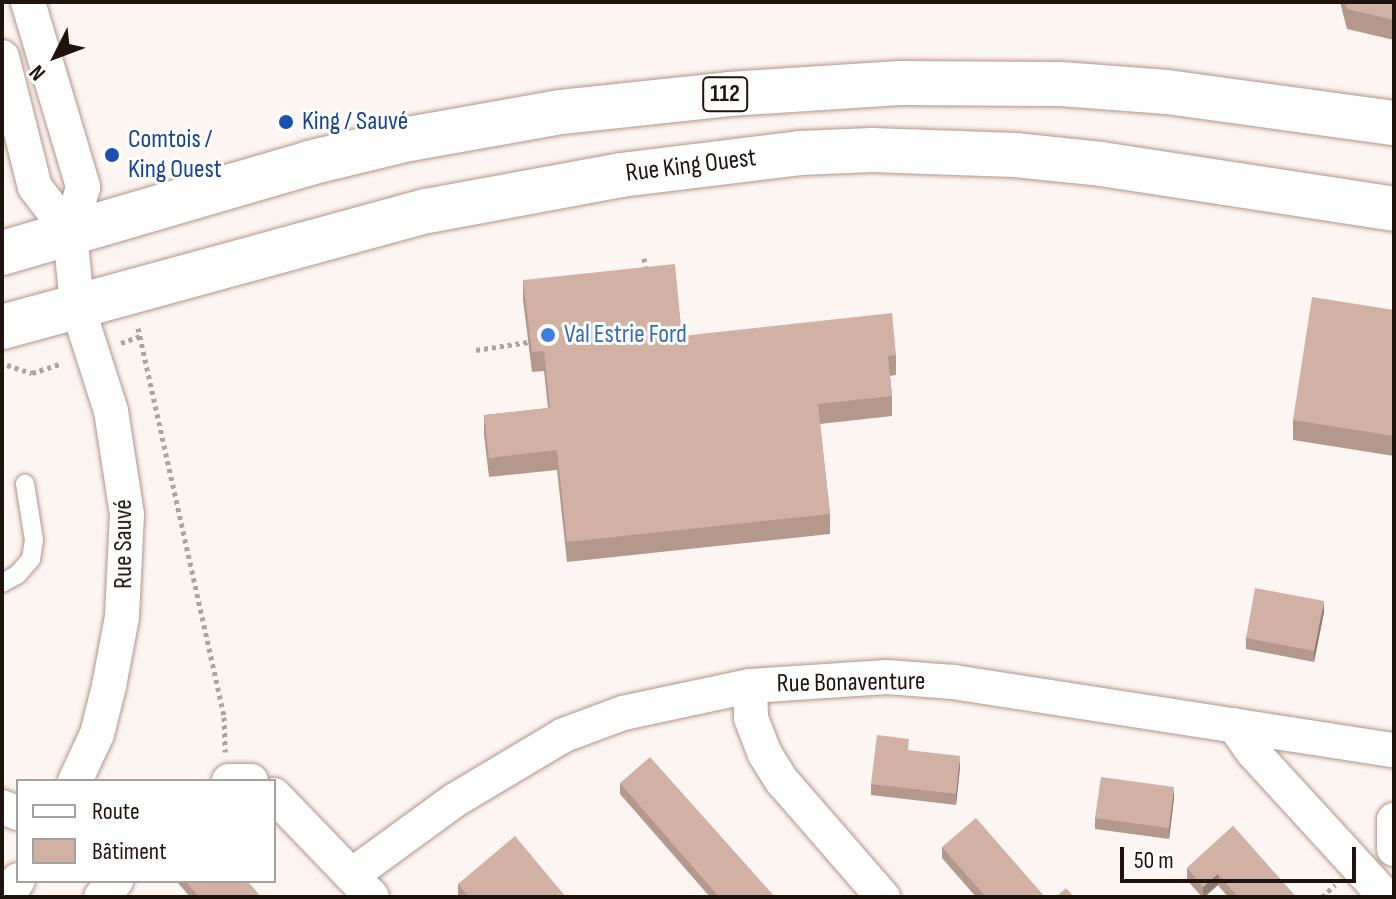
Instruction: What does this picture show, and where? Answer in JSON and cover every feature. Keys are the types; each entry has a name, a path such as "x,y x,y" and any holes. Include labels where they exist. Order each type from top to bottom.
{"main road":[{"name":"112","path":"2,253 309,163 409,139 633,103 822,86 1061,84 1167,92 1394,123"},
{"name":"Rue King Ouest","path":"2,327 398,218 519,192 716,161 800,153 872,150 1015,155 1101,164 1394,209"}],"street":[{"path":"28,2 83,187 70,233"},
{"path":"2,57 35,187 70,233"},
{"name":"Rue Sauvé","path":"70,233 77,305 111,411 127,514 122,617 109,686 97,734 76,779"},
{"name":"Rue Bonaventure","path":"362,886 468,792 564,735 623,713 750,686 816,679 900,678 953,682 1394,750"},
{"path":"750,686 751,718 765,754 782,781 883,897"},
{"path":"1234,725 1253,752 1386,897"},
{"path":"227,768 247,779"},
{"path":"276,797 362,886"},
{"path":"1394,820 1394,849"}],"lane":[{"path":"2,583 18,574 31,559 34,540 25,484"}],"path":[{"path":"644,258 649,286"},
{"path":"128,291 224,717 227,768"},
{"path":"476,350 528,342"}],"building":[{"path":"1345,2 1394,2 1394,20 1347,9"},
{"path":"675,264 682,336 892,313 896,355 888,356 892,396 818,404 830,514 567,542 557,450 489,458 484,415 550,408 544,351 532,352 523,280"},
{"path":"1312,297 1394,310 1394,436 1293,420"},
{"path":"1255,588 1324,601 1314,651 1246,638"},
{"path":"877,735 909,739 908,750 960,756 956,794 871,784"},
{"path":"650,757 775,897 719,897 620,783"},
{"path":"1101,777 1174,787 1169,828 1095,818"},
{"path":"976,818 1045,897 986,897 942,847"},
{"path":"1233,826 1296,897 1238,897 1218,874 1203,887 1187,868"},
{"path":"515,836 566,897 469,897 458,884"},
{"path":"187,883 249,883 261,897 199,897"},
{"path":"1066,888 1074,897 1056,897"}],"place":[{"name":"King / Sauvé","path":"286,122"},
{"name":"Comtois / King Ouest","path":"112,155"},
{"name":"Val Estrie Ford","path":"548,335"}]}
